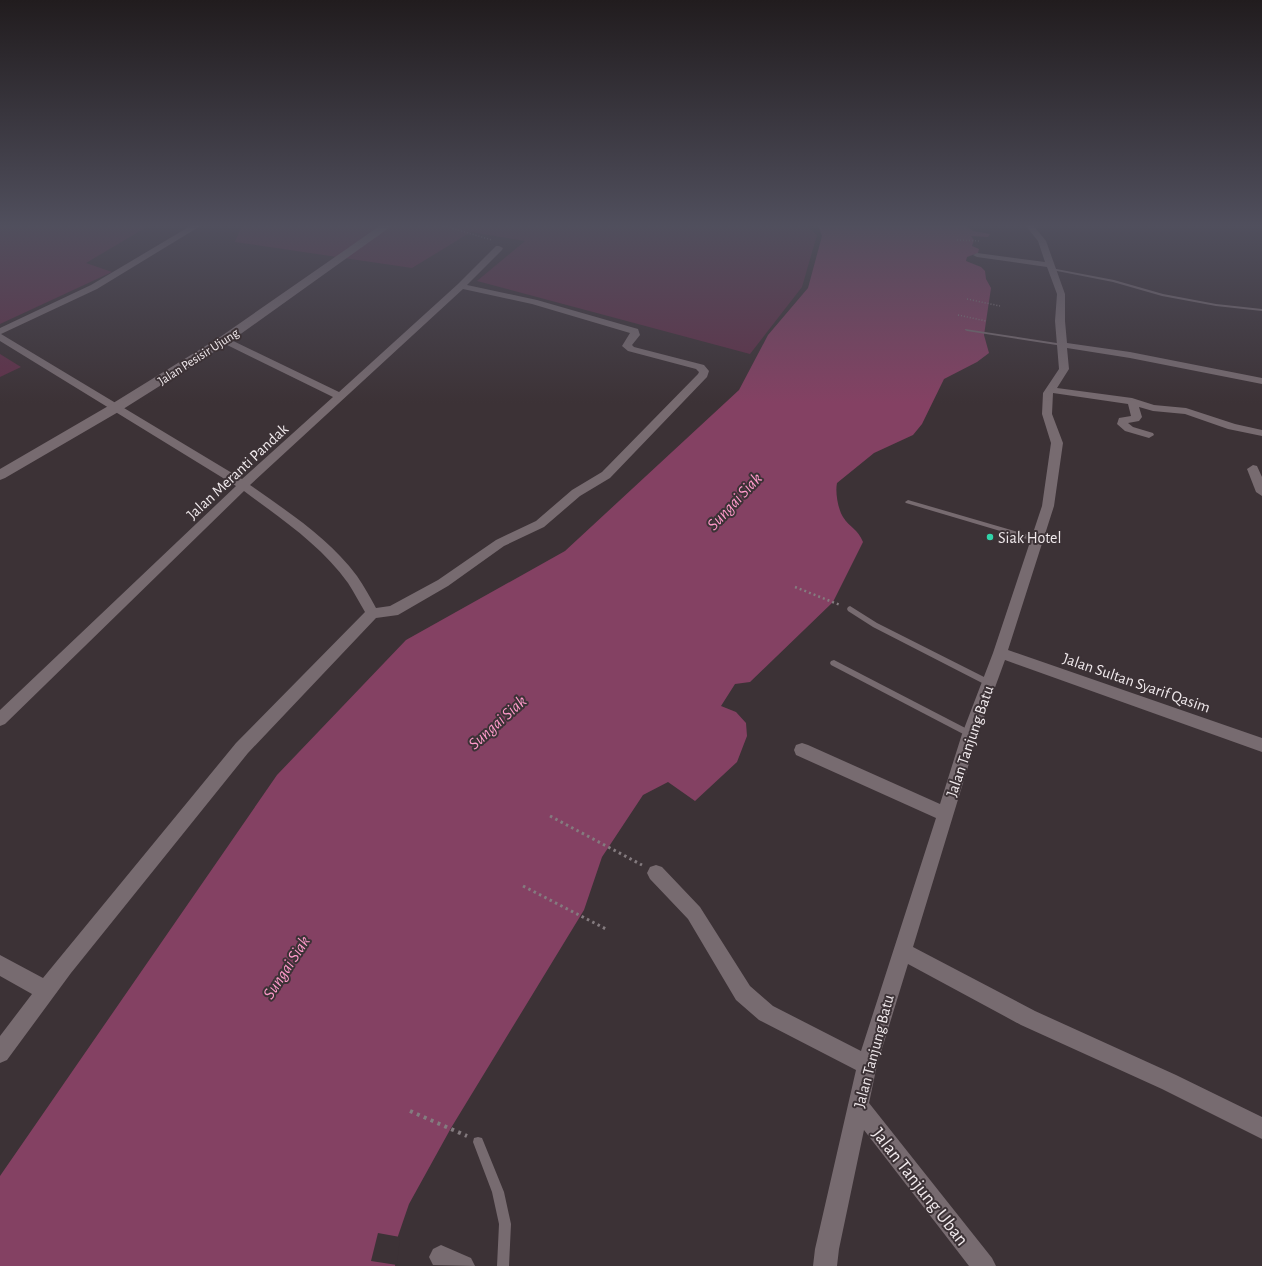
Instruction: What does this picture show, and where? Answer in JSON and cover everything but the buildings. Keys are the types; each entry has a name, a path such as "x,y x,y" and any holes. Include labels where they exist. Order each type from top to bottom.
{"street":[{"path":"0,332 99,284"},
{"name":"Jalan Pesisir Ujung","path":"0,475 115,408 224,340 304,284"},
{"path":"1050,390 1062,376 1064,369 1060,321 1061,294 1058,284"},
{"path":"0,1053 46,991 242,748 372,612 393,611 443,583 500,543 540,524 576,493 606,475 703,376 704,371 700,367 631,349 626,346 636,334 635,331 534,302 461,286"},
{"name":"Jalan Meranti Pandak","path":"0,720 243,486 461,286"},
{"path":"0,337 243,486 317,540 351,576 372,612"},
{"path":"224,340 340,396"},
{"path":"1063,345 1137,356 1262,381"},
{"path":"1050,390 1132,401 1148,407 1186,411 1232,427 1262,433"},
{"name":"Jalan Tanjung Batu","path":"825,1266 827,1249 867,1065 970,734 1000,653 1048,506 1056,450 1056,443 1047,414 1048,393 1050,390"},
{"path":"1132,401 1137,416 1135,419 1123,420 1122,424 1129,429 1149,435"},
{"path":"1253,469 1262,492"},
{"name":"Jalan Sultan Syarif Qasim","path":"1000,653 1262,745"},
{"path":"802,750 945,814"},
{"path":"656,873 694,913 743,993 766,1014 867,1065"},
{"path":"902,951 1028,1018 1169,1082 1262,1128"},
{"path":"0,965 46,991"},
{"name":"Jalan Tanjung Uban","path":"858,1106 984,1266"},
{"path":"441,1257 463,1266"}],"lane":[{"path":"1130,284 1162,295 1216,305 1262,310"},
{"path":"966,330 1063,345"},
{"path":"908,502 1037,540"},
{"path":"850,609 875,625 989,684"},
{"path":"834,663 970,734"},
{"path":"478,1142 498,1192 504,1224 503,1266"}],"path":[{"path":"967,300 1000,306"},
{"path":"958,315 986,321"},
{"path":"795,587 850,609"},
{"path":"550,816 656,873"},
{"path":"523,886 606,929"},
{"path":"410,1111 451,1128 478,1142"}],"shaded area":[{"path":"0,284 86,284 0,324"},
{"path":"489,284 803,284 750,354"},
{"path":"0,354 21,367 0,377"}],"water":[{"name":"Sungai Siak","path":"809,284 989,284 991,288 984,335 989,353 977,362 944,379 922,424 913,435 874,453 837,483 838,505 841,514 859,534 863,542 833,602 750,682 735,684 721,706 736,712 746,723 747,736 737,762 695,801 668,782 643,795 602,857 584,910 451,1128 409,1204 398,1236 395,1266 0,1266 0,1176 277,775 406,640 565,551 739,390 768,335 808,288"}],"pier":[{"path":"378,1233 400,1237 397,1265 371,1261"}],"place":[{"name":"Siak Hotel","path":"990,537"}]}
